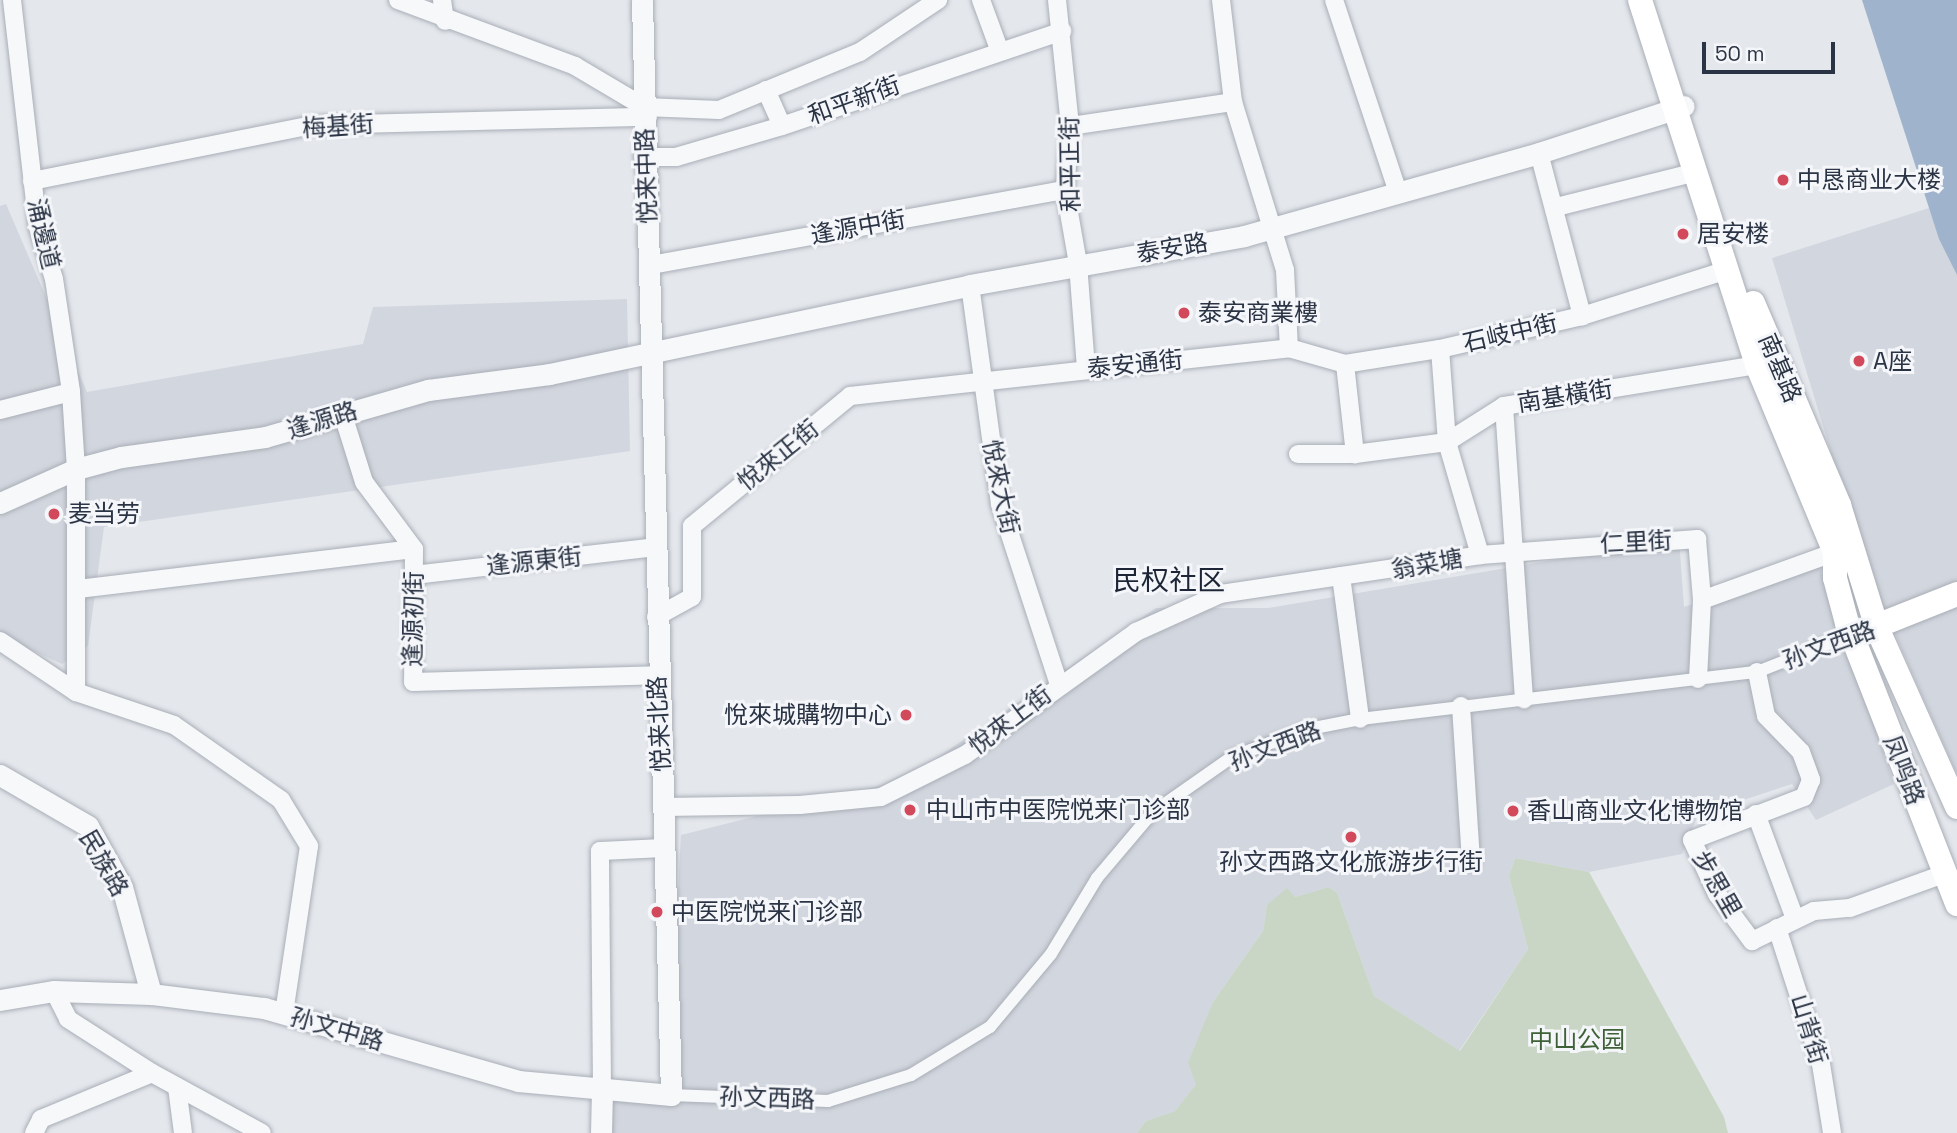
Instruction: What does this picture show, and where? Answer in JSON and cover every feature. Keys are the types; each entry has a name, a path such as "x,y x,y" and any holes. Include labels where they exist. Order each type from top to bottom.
{"main road":[{"path":"1640,0 1680,108"},
{"path":"1651,0 1680,108"},
{"name":"南基路","path":"1680,108 1696,172 1757,365 1835,552 1835,578 1851,635"},
{"name":"南基路","path":"1680,108 1738,266 1839,505 1877,628"},
{"name":"孙文西路","path":"1851,635 1877,628 1957,594"},
{"name":"凤鸣路","path":"1877,628 1957,807"},
{"name":"凤鸣路","path":"1851,635 1957,904"}],"street":[{"name":"涌邊道","path":"12,0 38,227 54,279 71,392 76,469 76,692"},
{"path":"398,0 445,21 575,66 645,113"},
{"path":"442,0 445,21"},
{"name":"悦来中路","path":"642,0 645,113 643,157 651,265 650,352"},
{"name":"梅基街","path":"32,181 313,125 719,110 860,52 938,0"},
{"path":"981,0 999,49"},
{"name":"和平正街","path":"1056,0 1062,31 1070,126 1065,190 1078,264 1086,369"},
{"path":"1221,0 1233,102 1285,270 1289,348"},
{"path":"1334,0 1398,191"},
{"name":"和平新街","path":"643,157 676,157 782,126 999,49 1062,31"},
{"path":"766,90 782,126"},
{"path":"1070,126 1233,102"},
{"name":"泰安路","path":"650,352 970,285 1244,236 1271,226 1539,153 1680,108"},
{"path":"1539,153 1556,207 1582,316"},
{"path":"1556,207 1696,172"},
{"name":"逢源中街","path":"651,265 1065,190"},
{"name":"石岐中街","path":"1289,348 1345,364 1440,349 1582,316 1727,270"},
{"name":"悅來大街","path":"970,285 1000,505 1059,684"},
{"name":"泰安通街","path":"982,383 1086,369 1289,348"},
{"path":"1440,349 1447,442 1480,555"},
{"name":"逢源路","path":"0,503 76,469 121,457 265,437 428,390 549,374 650,352"},
{"name":"悦来北路","path":"650,352 657,675 671,1095"},
{"path":"1345,364 1355,454"},
{"name":"南基橫街","path":"1298,454 1355,454 1447,442 1504,406 1757,365"},
{"name":"悅來正街","path":"656,617 692,597 692,526 850,396 982,383"},
{"path":"0,410 71,392"},
{"path":"1504,406 1524,699"},
{"name":"逢源初街","path":"344,415 364,482 414,549 413,682 657,675"},
{"name":"仁里街","path":"1514,552 1697,539 1702,600 1698,679"},
{"name":"逢源東街","path":"414,575 655,547"},
{"path":"78,589 414,549"},
{"name":"翁菜塘","path":"1341,576 1514,552"},
{"path":"1702,600 1835,552"},
{"path":"1341,576 1360,719"},
{"name":"悅來上街","path":"663,807 800,805 881,797 965,755 1059,684 1136,632 1220,594 1341,576"},
{"name":"孙文西路","path":"671,1095 828,1101 911,1075 990,1027 1051,954 1097,878 1152,813 1232,757 1308,729 1360,719 1757,672 1851,635"},
{"path":"0,642 76,692 174,725 281,800 309,846 284,1014"},
{"name":"步思里","path":"1757,672 1766,716 1801,752 1811,780 1804,797 1692,840 1717,894 1752,941 1814,911 1850,908 1944,873"},
{"path":"1461,706 1471,862"},
{"name":"民族路","path":"0,775 88,826 122,887 151,994"},
{"path":"1756,814 1795,919"},
{"path":"601,1133 600,851 664,848"},
{"name":"山背街","path":"1777,928 1821,1064 1832,1133"},
{"path":"54,991 68,1019 152,1073 262,1133"},
{"name":"孙文中路","path":"0,1000 54,991 151,994 284,1014 518,1081 671,1095"},
{"path":"34,1133 41,1119 152,1073"},
{"path":"177,1087 183,1133"}],"shaded area":[{"path":"6,204 87,392 363,344 373,307 627,299 630,451 104,527 88,646 62,664 0,636 0,206"},
{"path":"1929,208 1957,275 1957,774 1867,571 1772,258"},
{"name":"孙文西路文化旅游步行街","path":"1679,539 1684,607 1817,560 1894,784 1816,820 1792,784 1698,815 1682,854 1589,872 1515,858 1509,876 1528,949 1459,1051 1374,996 1337,893 1329,887 1267,905 1263,931 1213,1002 1196,1084 1175,1111 1146,1121 1137,1133 603,1133 605,1098 679,1082 674,965 681,835 882,785 934,760 1156,608 1268,608"}],"green space":[{"name":"中山公园","path":"1515,858 1589,872 1724,1117 1728,1133 1137,1133 1146,1121 1175,1111 1196,1084 1188,1063 1213,1002 1263,931 1267,905 1287,888 1295,897 1329,887 1337,893 1374,996 1460,1051 1528,949 1509,876"}],"water":[{"path":"1862,0 1957,0 1957,275 1939,239"}],"place":[{"name":"中恳商业大楼","path":"1783,180"},
{"name":"居安楼","path":"1683,234"},
{"name":"泰安商業樓","path":"1184,313"},
{"name":"A座","path":"1859,361"},
{"name":"麦当劳","path":"54,514"},
{"name":"悅來城購物中心","path":"906,715"},
{"name":"中山市中医院悦来门诊部","path":"910,810"},
{"name":"香山商业文化博物馆","path":"1513,811"},
{"name":"孙文西路文化旅游步行街","path":"1351,837"},
{"name":"中医院悦来门诊部","path":"657,912"}],"district":[{"name":"民权社区","path":"1169,580"}]}
